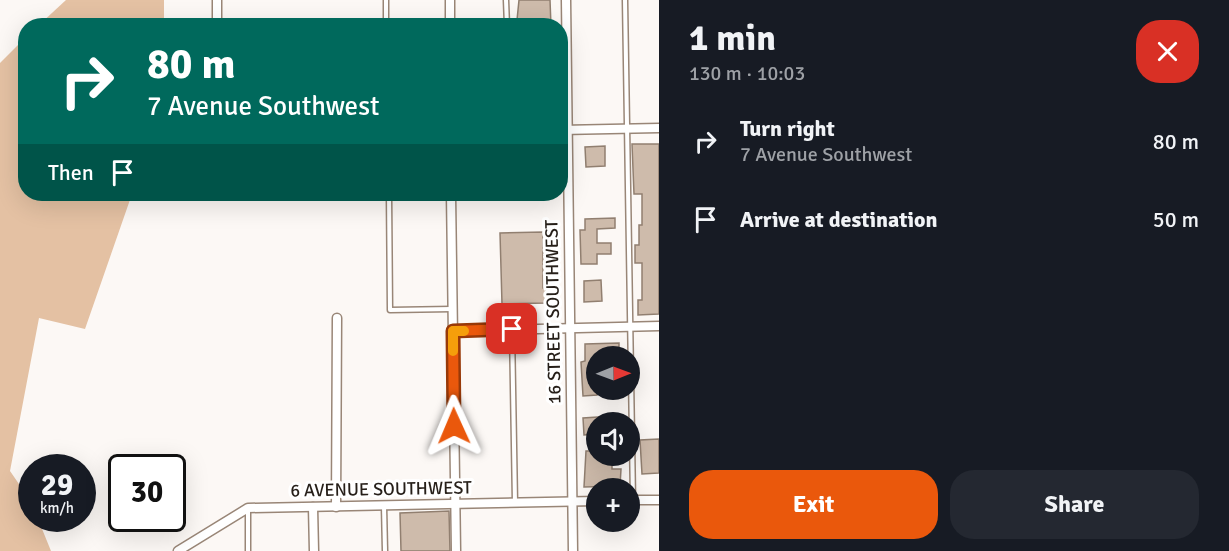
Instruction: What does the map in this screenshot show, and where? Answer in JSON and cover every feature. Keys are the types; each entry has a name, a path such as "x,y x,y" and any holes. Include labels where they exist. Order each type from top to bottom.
{"street":[{"path":"217,0 217,18"},
{"path":"450,0 450,18"},
{"name":"16 STREET SOUTHWEST","path":"566,0 566,18"},
{"path":"568,130 659,128"},
{"path":"451,201 456,551"},
{"name":"16 STREET SOUTHWEST","path":"566,201 573,551"},
{"path":"336,507 337,318"},
{"path":"453,331 659,326"},
{"path":"640,500 659,500"},
{"name":"6 AVENUE SOUTHWEST","path":"248,508 586,501"},
{"path":"313,507 314,551"},
{"path":"178,551 248,508"}],"lane":[{"path":"386,0 386,18"},
{"path":"506,0 507,18"},
{"path":"625,0 631,326 631,478"},
{"path":"389,201 390,310 452,309"},
{"path":"512,329 515,503"},
{"path":"384,506 385,551"},
{"path":"248,508 248,551"}],"shaded area":[{"path":"66,0 164,0 164,18 47,18"},
{"path":"18,45 18,201 130,201 85,329 39,318 10,471 18,483 18,532 43,532 51,551 0,551 0,63"}],"building":[{"path":"519,0 550,0 551,18 517,18"},
{"path":"632,144 659,144 659,314 638,315 638,300 642,300 642,263 635,263 635,245 639,245 639,225 642,225 642,194 634,194"},
{"path":"605,146 605,166 586,167 585,147"},
{"path":"615,218 615,228 597,229 597,243 611,243 611,254 597,254 597,264 581,264 580,230 585,230 585,219"},
{"path":"543,232 543,288 546,288 546,303 502,304 500,233"},
{"path":"601,280 602,301 584,302 584,281"},
{"path":"619,343 619,346 586,346 586,396 583,396 581,362 585,361 585,344"},
{"path":"583,418 586,418 586,435 584,435"},
{"path":"659,439 659,473 642,474 640,440"},
{"path":"586,451 586,466 612,466 612,469 621,469 620,478 586,478 586,487 584,487"},
{"path":"449,511 450,551 401,551 400,513"}],"slow traffic":[{"path":"453,351 453,331 464,331"}],"route":[{"path":"454,426 453,331 512,329"}]}
